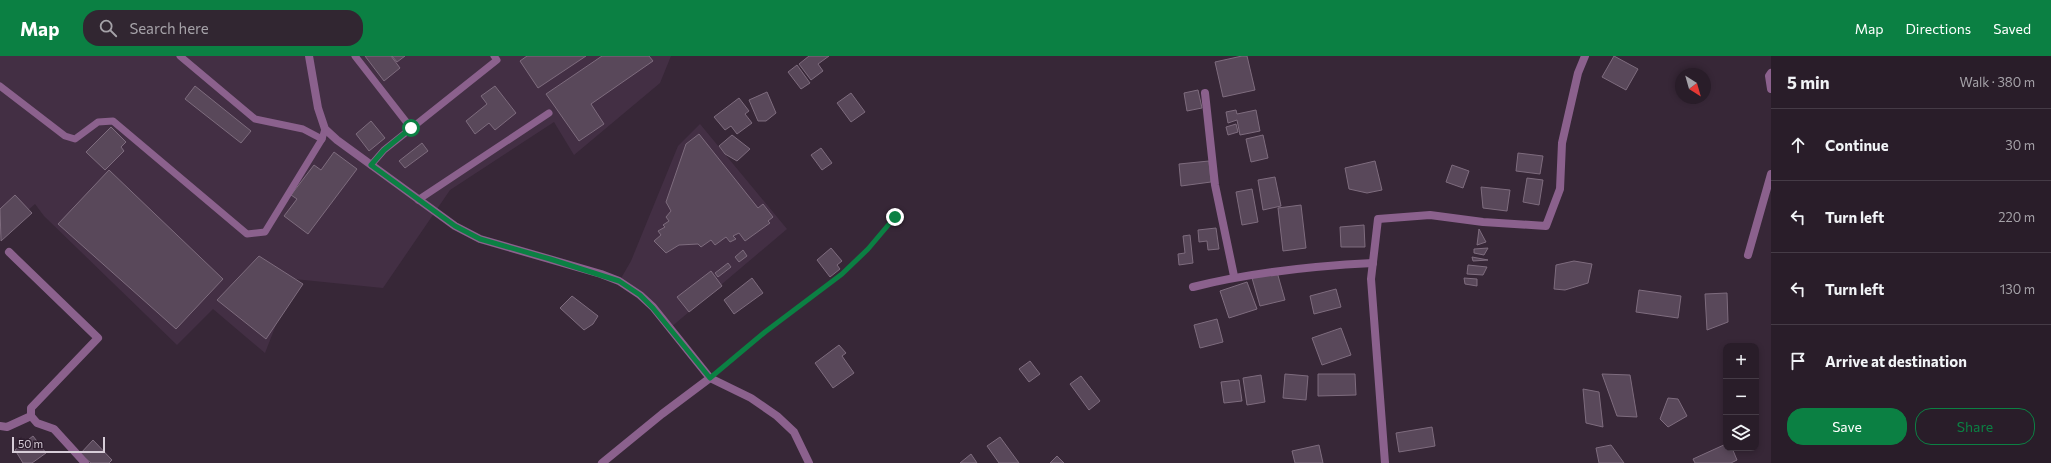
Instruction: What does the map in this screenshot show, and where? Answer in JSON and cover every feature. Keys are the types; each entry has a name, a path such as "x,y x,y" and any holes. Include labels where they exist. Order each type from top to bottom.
{"street":[{"path":"308,56 318,108 325,129 371,165 455,226 480,239 619,281 640,295 653,308 710,378 751,398 777,416 794,432 809,463"},
{"path":"1385,463 1371,279 1378,219 1430,215 1483,222 1546,226 1560,189 1562,143 1578,73 1585,56"},
{"path":"1771,72 1769,76 1771,89"},
{"path":"1205,92 1215,186 1234,276"},
{"path":"1748,255 1771,174"},
{"path":"9,252 98,338 31,408 31,416 37,423 54,429 85,463"},
{"path":"1193,287 1234,276 1303,267 1373,263"},
{"path":"602,463 662,414 710,378"},
{"path":"0,426 7,427 31,416"}],"lane":[{"path":"180,56 255,119 303,129 322,139"},
{"path":"355,56 411,128"},
{"path":"371,165 384,150 497,60 494,56"},
{"path":"0,86 65,136 75,139 98,122 113,121 247,234 265,232 322,139 325,129"},
{"path":"418,200 549,113"}],"path":[{"path":"710,378 765,332 842,274 868,249 895,217"}],"shaded area":[{"path":"0,56 671,56 660,83 574,155 554,122 450,190 383,288 294,279 265,353 213,309 177,345 44,216 35,204 0,235"},
{"path":"700,124 787,229 670,328 620,280 631,261 678,146"}],"building":[{"path":"365,56 391,56 400,68 384,81"},
{"path":"392,56 405,56 397,62"},
{"path":"527,56 586,56 538,88 520,61"},
{"path":"602,56 649,56 653,61 591,104 604,124 579,141 546,94"},
{"path":"809,56 829,56 818,64 823,71 811,80 799,64"},
{"path":"1247,56 1255,90 1223,97 1215,62"},
{"path":"1614,56 1638,69 1626,90 1602,77"},
{"path":"797,65 810,83 801,89 788,72"},
{"path":"195,86 251,131 241,143 185,99"},
{"path":"495,86 516,113 495,130 489,123 475,134 466,121 487,104 481,96"},
{"path":"1198,90 1202,108 1187,111 1184,93"},
{"path":"767,92 776,113 766,121 758,121 749,100"},
{"path":"851,93 865,112 851,122 837,103"},
{"path":"739,98 749,111 745,114 752,123 737,134 731,126 725,130 714,117"},
{"path":"1236,110 1237,114 1256,110 1260,131 1240,135 1237,120 1228,123 1226,112"},
{"path":"371,121 385,138 369,151 356,134"},
{"path":"1236,124 1238,132 1228,135 1226,127"},
{"path":"111,127 126,142 121,147 124,151 105,170 86,152"},
{"path":"699,134 758,208 763,204 773,217 768,221 770,223 745,241 739,233 733,236 736,239 730,242 726,237 715,245 711,240 701,247 698,244 679,245 666,253 654,241 661,235 658,231 665,227 663,225 669,221 666,217 671,211 666,202 686,144"},
{"path":"732,135 750,149 737,161 725,154 719,146"},
{"path":"1263,135 1268,158 1251,162 1246,139"},
{"path":"422,143 428,151 405,168 399,161"},
{"path":"821,148 832,163 822,170 811,155"},
{"path":"334,152 357,169 308,234 284,216 297,199 291,195 314,165 321,170"},
{"path":"1518,153 1543,156 1540,174 1516,171"},
{"path":"1209,161 1211,182 1181,186 1179,164"},
{"path":"1375,161 1382,190 1367,193 1349,189 1345,168"},
{"path":"1452,165 1469,171 1463,188 1446,182"},
{"path":"109,170 223,279 176,329 58,224"},
{"path":"1275,177 1281,206 1263,210 1258,180"},
{"path":"1527,178 1543,180 1539,205 1523,202"},
{"path":"1481,187 1510,190 1507,211 1483,208"},
{"path":"1252,189 1258,222 1242,225 1236,192"},
{"path":"15,195 32,213 1,241 0,209"},
{"path":"1301,205 1306,248 1283,251 1278,208"},
{"path":"1364,225 1365,247 1341,247 1340,227"},
{"path":"1216,228 1219,249 1208,250 1207,241 1199,242 1198,230"},
{"path":"1479,229 1486,242 1477,245"},
{"path":"1190,235 1193,263 1179,265 1178,254 1185,253 1183,236"},
{"path":"831,248 842,261 837,265 840,269 830,277 817,260"},
{"path":"1488,248 1484,255 1474,253 1474,249"},
{"path":"743,250 747,256 739,262 735,257"},
{"path":"259,256 303,284 266,339 217,300"},
{"path":"1472,257 1488,260 1473,261"},
{"path":"1574,261 1592,264 1588,283 1565,290 1554,289 1556,265"},
{"path":"728,263 731,267 718,277 715,273"},
{"path":"1468,265 1487,267 1483,275 1467,274"},
{"path":"711,271 722,286 689,312 677,297"},
{"path":"1277,272 1285,300 1260,306 1252,278"},
{"path":"752,278 763,293 734,314 724,300"},
{"path":"1464,278 1477,279 1477,286 1465,284"},
{"path":"1247,282 1257,309 1229,318 1220,291"},
{"path":"1336,289 1341,307 1314,314 1310,296"},
{"path":"1639,290 1681,296 1678,318 1636,312"},
{"path":"1727,293 1728,322 1707,330 1705,294"},
{"path":"572,296 598,316 593,324 584,330 560,308"},
{"path":"1217,319 1223,342 1200,348 1194,325"},
{"path":"1341,328 1351,355 1322,365 1312,338"},
{"path":"839,345 846,353 842,356 854,373 833,388 815,363"},
{"path":"1030,361 1040,374 1029,382 1019,369"},
{"path":"1285,374 1308,376 1306,400 1283,398"},
{"path":"1318,374 1355,374 1356,395 1318,396"},
{"path":"1602,374 1630,375 1637,417 1617,416"},
{"path":"1261,375 1265,402 1247,405 1243,378"},
{"path":"1081,376 1100,401 1089,410 1070,384"},
{"path":"1239,380 1242,401 1224,403 1221,382"},
{"path":"1583,389 1599,392 1603,427 1586,423"},
{"path":"1668,398 1678,399 1687,416 1668,427 1660,419"},
{"path":"1432,427 1435,446 1399,452 1396,433"},
{"path":"33,436 46,453 32,463 23,463 15,450"},
{"path":"1000,437 1019,463 999,463 987,446"},
{"path":"93,440 112,460 109,463 91,463 80,454"},
{"path":"1319,445 1323,463 1295,463 1292,451"},
{"path":"1611,445 1624,463 1599,463 1596,448"},
{"path":"1723,445 1723,451 1733,451 1737,460 1731,463 1695,463 1693,459"},
{"path":"971,454 977,463 960,463"},
{"path":"1057,456 1064,463 1050,463"}],"route":[{"path":"411,128 384,150 371,165 378,172 455,226 480,239 602,274 619,281 640,295 653,308 710,378 765,332 842,274 868,249 895,217"}]}
